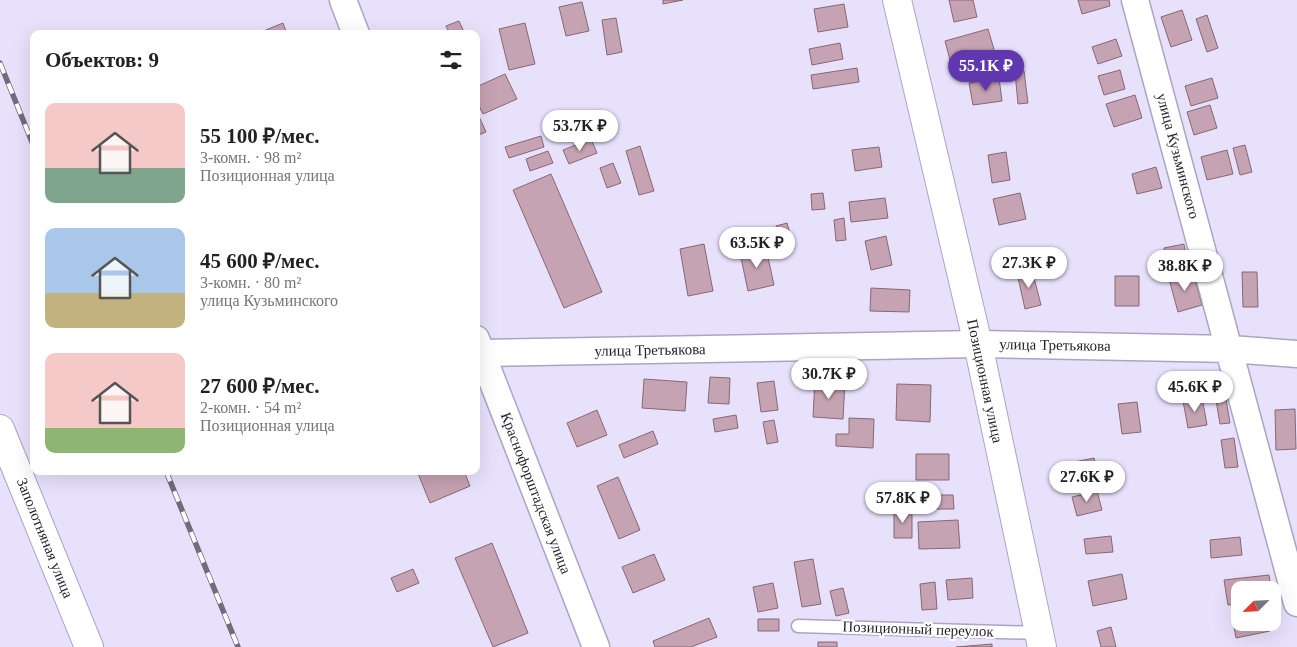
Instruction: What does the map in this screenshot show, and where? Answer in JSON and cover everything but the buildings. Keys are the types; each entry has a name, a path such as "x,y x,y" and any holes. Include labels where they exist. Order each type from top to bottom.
{"street":[{"path":"345,0 355,30"},
{"name":"Позиционная улица","path":"897,0 978,344 1040,640"},
{"name":"улица Кузьминского","path":"1135,0 1297,603"},
{"name":"улица Третьякова","path":"480,346 978,344 1230,348 1297,354"},
{"name":"Краснофорштадская улица","path":"480,349 596,647"},
{"name":"Заполотняная улица","path":"0,429 90,647"}],"lane":[{"name":"Позиционный переулок","path":"798,626 1040,640"}],"railway":[{"path":"0,63 30,137"},
{"path":"168,475 238,647"}]}
